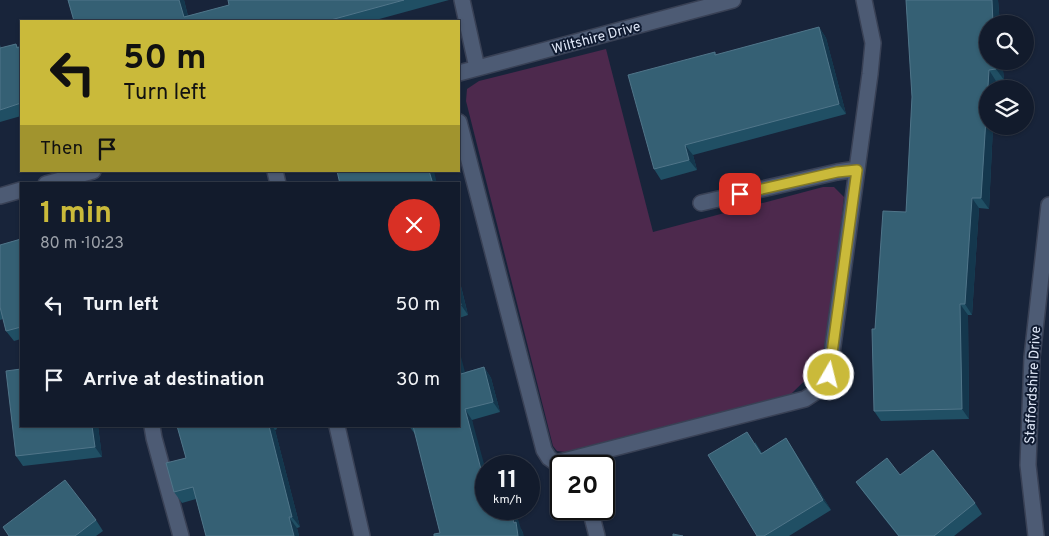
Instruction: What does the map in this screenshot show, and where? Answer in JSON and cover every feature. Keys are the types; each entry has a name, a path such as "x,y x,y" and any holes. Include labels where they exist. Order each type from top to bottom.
{"street":[{"path":"462,0 478,68"},
{"name":"Wiltshire Drive","path":"460,73 734,0"},
{"path":"603,455 805,399 825,386 829,375 870,74 873,43 864,0"},
{"path":"460,126 544,450 550,459"},
{"path":"701,203 837,172 857,170"},
{"path":"53,182 89,172"},
{"path":"0,196 20,190"},
{"name":"Staffordshire Drive","path":"1036,536 1028,465 1032,357 1049,205"},
{"path":"152,427 182,536"},
{"path":"337,427 362,536"},
{"path":"593,520 597,536"}],"shaded area":[{"path":"606,49 653,232 823,187 834,187 844,197 825,361 791,394 565,452 557,451 553,446 466,101 467,89 479,81"}],"building":[{"path":"68,0 179,0 184,17 229,5 228,0 404,0 331,20 74,20"},
{"path":"906,0 992,0 993,15 979,15 979,70 989,70 988,80 979,80 979,135 985,135 981,198 972,198 965,304 960,304 962,409 874,411 872,329 875,329 883,211 906,212 912,97"},
{"path":"819,27 839,104 685,145 689,160 654,169 628,75 715,52 715,55"},
{"path":"16,44 17,48 20,46 20,103 0,110 0,48"},
{"path":"337,172 429,172 432,182 340,182"},
{"path":"20,239 20,327 6,331 0,307 0,245"},
{"path":"484,367 493,402 465,409 477,455 475,455 475,520 513,520 514,523 516,522 518,536 434,536 434,534 440,533 413,427 460,427 460,370 461,374"},
{"path":"20,369 20,427 92,427 95,447 16,456 6,371"},
{"path":"177,427 269,427 292,517 289,517 294,536 206,536 193,487 174,492 166,463 186,458"},
{"path":"747,432 761,454 786,438 823,500 764,536 757,536 708,455"},
{"path":"933,450 975,503 934,536 899,536 856,482 887,458 900,475"},
{"path":"65,480 96,520 75,536 9,536 3,527"}],"route":[{"path":"740,194 837,172 857,170 829,375"}]}
